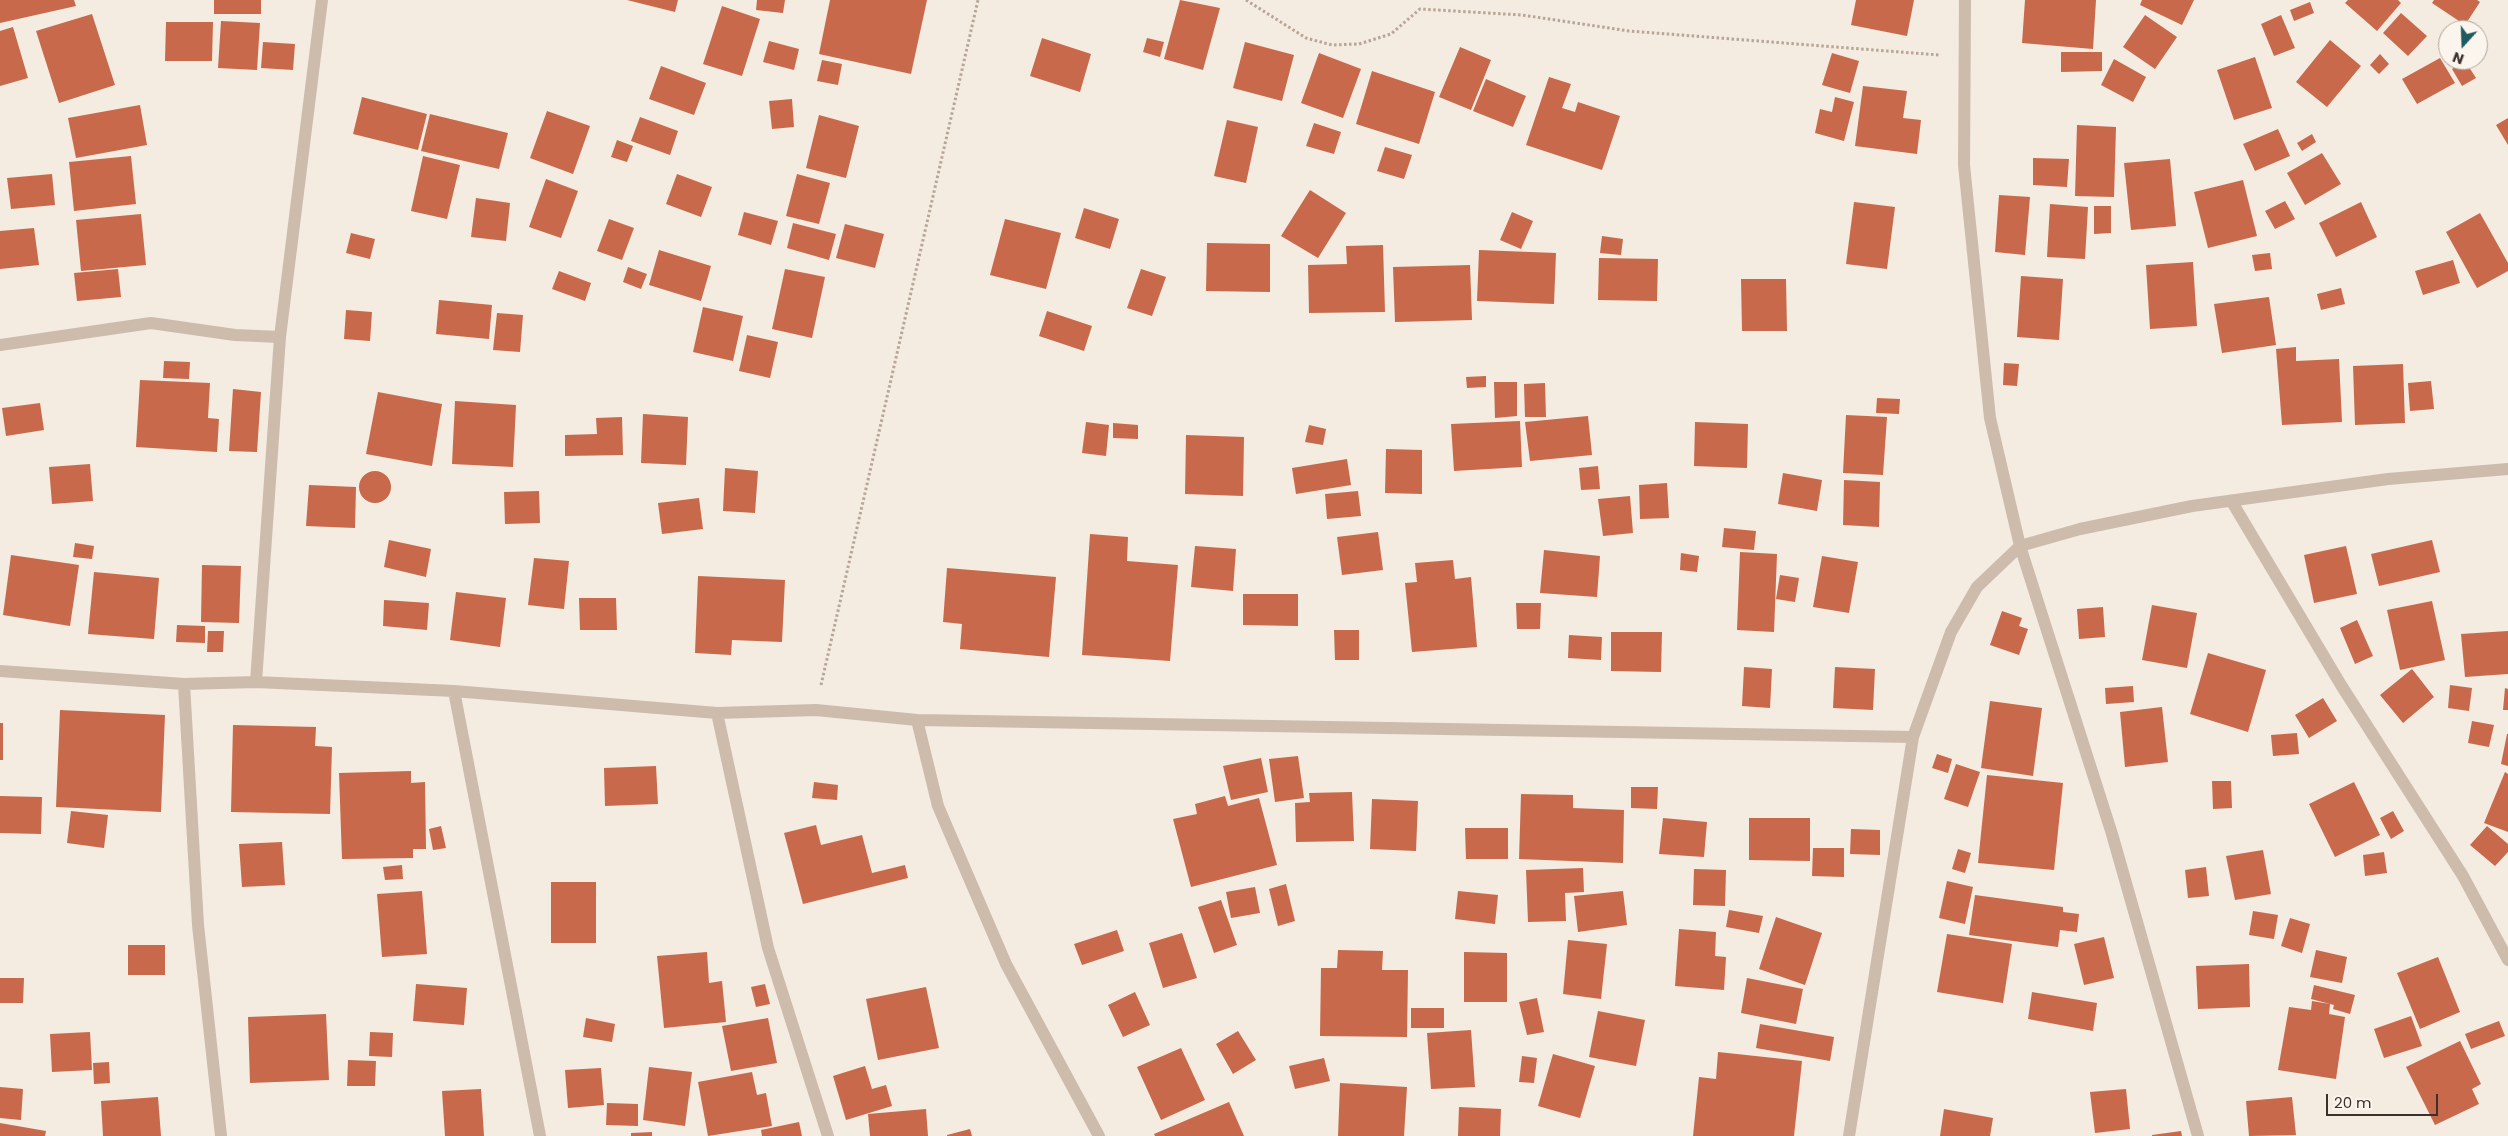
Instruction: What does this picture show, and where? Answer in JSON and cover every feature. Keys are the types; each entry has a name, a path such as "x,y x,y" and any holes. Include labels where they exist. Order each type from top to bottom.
{"street":[{"path":"256,682 280,337 322,0"},
{"path":"1965,0 1964,165 1990,418 2020,546 2112,834 2198,1136"},
{"path":"0,345 151,323 236,335 280,337"},
{"path":"1849,1136 1913,737 1955,625 1977,587 2020,546 2080,529 2192,506 2232,502 2388,478 2508,469"},
{"path":"2232,502 2342,685 2463,876 2508,960"},
{"path":"0,671 184,684 256,682 454,691 717,713 816,710 917,720 1913,737"},
{"path":"184,684 198,926 221,1136"},
{"path":"454,691 540,1136"},
{"path":"717,713 768,948 828,1136"},
{"path":"917,720 938,806 1006,964 1100,1136"}],"path":[{"path":"816,710 978,0"},
{"path":"1246,0 1306,38 1332,45 1359,44 1391,34 1420,9 1522,16 1629,31 1965,57"}],"building":[{"path":"0,0 74,0 76,6 0,23"},
{"path":"214,0 261,0 261,14 214,14"},
{"path":"627,0 678,0 675,12"},
{"path":"757,0 785,0 783,13 756,10"},
{"path":"830,0 927,0 911,74 819,54"},
{"path":"1180,0 1220,8 1203,70 1164,59"},
{"path":"1856,0 1914,0 1907,36 1851,25"},
{"path":"2025,0 2096,0 2093,49 2022,43"},
{"path":"2142,0 2194,0 2182,25 2140,5"},
{"path":"2348,0 2398,0 2401,3 2377,31 2345,3"},
{"path":"2434,0 2477,0 2480,2 2468,20 2458,20 2432,3"},
{"path":"2310,2 2314,13 2294,21 2290,10"},
{"path":"722,6 760,19 742,76 703,64"},
{"path":"2401,13 2427,36 2408,56 2383,33"},
{"path":"92,14 115,85 59,103 36,31"},
{"path":"2145,15 2177,37 2155,69 2123,47"},
{"path":"2281,15 2295,48 2274,56 2261,24"},
{"path":"221,21 260,23 257,70 218,68"},
{"path":"166,22 213,22 212,61 165,61"},
{"path":"13,27 28,78 0,86 0,31"},
{"path":"1042,38 1091,54 1080,92 1030,76"},
{"path":"1147,38 1164,42 1160,57 1143,52"},
{"path":"2330,40 2361,66 2327,107 2296,82"},
{"path":"769,41 799,49 794,70 763,62"},
{"path":"263,42 295,44 293,70 261,68"},
{"path":"1245,42 1294,55 1282,101 1233,88"},
{"path":"1460,47 1491,60 1471,110 1439,97"},
{"path":"2061,52 2102,52 2102,71 2061,72"},
{"path":"1319,53 1361,69 1343,118 1301,103"},
{"path":"1832,53 1859,61 1850,93 1822,85"},
{"path":"2380,54 2389,64 2379,74 2370,65"},
{"path":"2255,57 2272,108 2234,120 2217,70"},
{"path":"2114,59 2146,77 2133,102 2101,85"},
{"path":"2438,59 2438,70 2447,70 2455,83 2417,104 2402,79"},
{"path":"822,60 842,64 838,85 817,81"},
{"path":"661,66 706,83 694,115 649,99"},
{"path":"2453,70 2471,70 2476,78 2462,86"},
{"path":"1372,71 1435,92 1419,144 1356,124"},
{"path":"1549,77 1571,84 1562,108 1575,112 1578,102 1620,116 1602,170 1526,145"},
{"path":"1486,79 1526,96 1513,127 1473,111"},
{"path":"1863,86 1907,91 1903,118 1921,120 1917,154 1855,146"},
{"path":"362,97 427,114 418,150 353,134"},
{"path":"1835,97 1854,102 1844,141 1815,133 1820,109 1832,112"},
{"path":"792,99 794,127 772,129 769,101"},
{"path":"140,105 147,145 76,158 68,118"},
{"path":"547,111 590,126 573,174 530,158"},
{"path":"430,114 508,133 499,169 421,151"},
{"path":"819,115 859,126 846,178 806,168"},
{"path":"640,117 678,131 670,155 631,141"},
{"path":"2508,118 2508,145 2496,125"},
{"path":"1227,120 1258,127 1246,183 1214,176"},
{"path":"1314,123 1341,132 1334,154 1306,146"},
{"path":"2077,125 2116,127 2114,197 2075,196"},
{"path":"2278,129 2290,156 2255,171 2243,144"},
{"path":"2312,134 2316,142 2302,151 2297,143"},
{"path":"617,140 633,146 627,162 611,157"},
{"path":"1385,147 1412,155 1404,179 1377,171"},
{"path":"2322,153 2341,184 2305,205 2287,173"},
{"path":"131,156 136,204 74,211 69,162"},
{"path":"423,156 460,165 447,219 411,211"},
{"path":"2033,158 2069,159 2067,187 2033,185"},
{"path":"2170,159 2176,226 2131,230 2124,163"},
{"path":"52,174 55,205 11,209 7,178"},
{"path":"677,174 712,187 701,217 666,204"},
{"path":"797,174 830,183 819,224 786,216"},
{"path":"546,179 578,191 561,238 529,227"},
{"path":"2243,180 2257,236 2208,248 2194,192"},
{"path":"1310,190 1346,213 1318,258 1281,236"},
{"path":"1999,195 2030,197 2025,255 1995,252"},
{"path":"476,198 510,203 506,241 471,237"},
{"path":"2285,201 2295,219 2275,229 2265,211"},
{"path":"1854,202 1895,207 1887,269 1846,264"},
{"path":"2361,202 2377,237 2336,257 2319,223"},
{"path":"2050,204 2088,207 2085,259 2047,257"},
{"path":"2094,206 2111,206 2111,233 2094,234"},
{"path":"1084,208 1119,219 1110,249 1075,238"},
{"path":"744,212 778,221 771,245 738,235"},
{"path":"1512,212 1533,221 1521,249 1500,240"},
{"path":"2480,213 2508,263 2508,271 2477,288 2446,232"},
{"path":"141,214 146,265 81,271 76,220"},
{"path":"609,219 634,228 622,260 597,251"},
{"path":"1005,219 1061,233 1046,289 990,275"},
{"path":"793,223 836,234 829,260 787,248"},
{"path":"845,224 884,234 875,268 836,258"},
{"path":"34,228 39,265 0,269 0,231"},
{"path":"351,233 375,239 370,259 346,253"},
{"path":"1602,236 1623,239 1621,255 1600,253"},
{"path":"1207,243 1270,244 1270,292 1206,291"},
{"path":"1383,245 1385,312 1309,313 1308,265 1347,264 1346,246"},
{"path":"659,250 711,266 701,301 649,285"},
{"path":"1479,250 1556,253 1554,304 1477,301"},
{"path":"2270,253 2272,269 2255,271 2252,255"},
{"path":"1599,258 1658,259 1657,301 1598,300"},
{"path":"2453,260 2460,283 2423,295 2415,271"},
{"path":"2193,262 2197,326 2150,329 2146,265"},
{"path":"1470,265 1472,320 1395,322 1393,267"},
{"path":"628,267 647,274 641,289 623,282"},
{"path":"118,269 121,297 77,301 74,273"},
{"path":"785,269 825,277 812,338 772,329"},
{"path":"1141,269 1166,277 1152,316 1127,308"},
{"path":"559,271 591,283 585,301 552,289"},
{"path":"2021,276 2063,279 2059,340 2017,337"},
{"path":"1741,279 1786,279 1787,331 1742,331"},
{"path":"2341,288 2345,304 2321,310 2317,294"},
{"path":"2269,297 2276,345 2222,353 2214,304"},
{"path":"439,300 492,305 489,339 436,334"},
{"path":"703,307 743,316 733,361 693,352"},
{"path":"346,310 372,312 370,341 344,339"},
{"path":"1047,311 1092,326 1084,351 1039,336"},
{"path":"497,313 523,315 520,352 493,350"},
{"path":"747,335 778,342 770,378 739,371"},
{"path":"2296,347 2296,361 2339,359 2342,422 2282,425 2276,349"},
{"path":"164,361 190,362 189,379 163,378"},
{"path":"2004,363 2019,364 2017,386 2003,385"},
{"path":"2403,364 2405,423 2355,425 2353,366"},
{"path":"1486,376 1486,387 1467,388 1466,377"},
{"path":"140,380 210,383 208,418 219,419 217,452 136,447"},
{"path":"2431,381 2434,409 2410,411 2408,383"},
{"path":"1494,382 1517,382 1517,416 1495,418"},
{"path":"1545,383 1546,417 1525,417 1524,384"},
{"path":"233,389 261,392 257,452 229,451"},
{"path":"378,392 442,404 432,466 366,454"},
{"path":"1877,398 1900,399 1899,414 1876,413"},
{"path":"455,401 516,405 513,467 452,464"},
{"path":"40,403 44,430 6,436 2,408"},
{"path":"643,414 688,417 686,465 641,463"},
{"path":"1846,415 1887,417 1883,475 1843,473"},
{"path":"1588,416 1592,455 1530,461 1525,422"},
{"path":"622,417 623,455 565,456 565,435 597,434 596,418"},
{"path":"1520,421 1522,467 1454,471 1451,424"},
{"path":"1086,422 1109,425 1106,456 1082,453"},
{"path":"1695,422 1748,424 1747,468 1694,466"},
{"path":"1113,423 1138,425 1138,439 1113,438"},
{"path":"1309,425 1326,429 1323,445 1305,442"},
{"path":"1186,435 1244,437 1243,496 1185,494"},
{"path":"1386,449 1422,450 1422,494 1385,493"},
{"path":"1347,459 1351,485 1296,494 1292,468"},
{"path":"90,464 93,501 52,504 49,467"},
{"path":"1598,466 1600,489 1581,490 1579,468"},
{"path":"725,468 758,471 755,513 723,511"},
{"path":"375,471 386,476 391,487 386,498 375,503 364,498 359,487 364,476"},
{"path":"1783,473 1822,480 1817,511 1778,504"},
{"path":"1844,480 1880,482 1879,527 1843,525"},
{"path":"1667,483 1669,518 1640,519 1639,485"},
{"path":"309,485 356,487 355,528 306,526"},
{"path":"539,491 540,523 505,524 504,492"},
{"path":"1358,491 1361,516 1327,519 1325,494"},
{"path":"1630,496 1633,533 1603,536 1598,499"},
{"path":"699,498 703,529 662,534 658,503"},
{"path":"1724,528 1756,531 1754,550 1722,547"},
{"path":"1378,532 1383,570 1342,575 1337,537"},
{"path":"1090,534 1128,537 1127,561 1178,565 1170,661 1082,655"},
{"path":"389,540 431,549 426,577 384,567"},
{"path":"2432,540 2440,572 2379,586 2371,554"},
{"path":"75,543 94,546 92,559 73,557"},
{"path":"1195,546 1236,549 1233,591 1191,587"},
{"path":"2346,546 2357,594 2314,603 2304,555"},
{"path":"1544,550 1600,556 1597,597 1540,593"},
{"path":"1740,552 1777,554 1774,632 1737,630"},
{"path":"1681,553 1699,556 1697,572 1680,570"},
{"path":"11,555 79,565 70,626 3,615"},
{"path":"1822,556 1858,562 1849,613 1813,607"},
{"path":"534,558 569,561 564,609 528,605"},
{"path":"1453,560 1455,579 1471,577 1477,647 1412,652 1405,583 1417,582 1415,563"},
{"path":"202,565 241,566 239,623 201,622"},
{"path":"947,568 1056,577 1049,657 960,649 962,624 943,622"},
{"path":"94,572 159,578 154,639 88,634"},
{"path":"1780,575 1799,578 1795,602 1776,599"},
{"path":"698,576 785,580 782,642 732,640 731,655 695,653"},
{"path":"456,592 506,598 500,647 450,640"},
{"path":"1243,594 1298,594 1298,626 1243,625"},
{"path":"579,598 616,598 617,630 580,630"},
{"path":"384,600 429,603 427,630 383,626"},
{"path":"2432,601 2445,660 2400,670 2387,610"},
{"path":"1516,603 1541,603 1540,629 1517,629"},
{"path":"2152,605 2197,613 2187,668 2142,660"},
{"path":"2103,607 2105,637 2079,639 2077,609"},
{"path":"2002,611 2022,618 2019,626 2028,629 2019,655 1990,645"},
{"path":"2357,620 2373,656 2355,664 2340,628"},
{"path":"177,625 205,626 205,643 176,642"},
{"path":"1334,630 1359,630 1359,660 1335,660"},
{"path":"208,631 224,631 223,652 207,652"},
{"path":"2508,631 2508,674 2465,677 2461,634"},
{"path":"1611,632 1662,632 1661,672 1611,671"},
{"path":"1569,635 1602,637 1601,660 1568,658"},
{"path":"2208,653 2266,670 2248,732 2190,714"},
{"path":"1744,667 1772,669 1770,708 1742,706"},
{"path":"1835,667 1875,669 1873,710 1833,708"},
{"path":"2412,669 2434,697 2403,723 2380,695"},
{"path":"2450,685 2472,688 2469,711 2448,708"},
{"path":"2133,686 2134,702 2106,704 2105,688"},
{"path":"2505,688 2508,689 2508,710 2503,710"},
{"path":"2323,698 2337,721 2309,738 2295,715"},
{"path":"1990,701 2042,708 2033,776 1981,768"},
{"path":"2162,707 2168,762 2125,767 2120,712"},
{"path":"60,710 165,715 161,812 56,807"},
{"path":"2472,721 2494,725 2489,747 2468,743"},
{"path":"0,723 3,723 3,760 0,760"},
{"path":"233,725 316,727 315,746 332,747 330,814 231,812"},
{"path":"2297,733 2299,754 2273,756 2271,735"},
{"path":"2508,734 2508,766 2501,764"},
{"path":"1937,754 1952,759 1948,773 1932,768"},
{"path":"1298,756 1304,798 1275,802 1269,759"},
{"path":"1261,758 1268,792 1231,800 1223,766"},
{"path":"1956,764 1980,772 1968,807 1944,799"},
{"path":"656,766 658,804 605,806 604,768"},
{"path":"411,771 411,783 425,782 426,849 413,849 413,858 342,859 339,773"},
{"path":"2505,772 2508,774 2508,832 2484,823"},
{"path":"1987,775 2063,783 2054,870 1978,863"},
{"path":"2212,781 2231,781 2232,808 2213,809"},
{"path":"814,782 838,785 837,800 812,798"},
{"path":"2354,782 2380,835 2335,857 2309,804"},
{"path":"1631,787 1658,787 1657,809 1631,808"},
{"path":"1352,792 1354,841 1296,842 1295,803 1310,802 1309,793"},
{"path":"1521,794 1573,795 1573,808 1624,810 1623,863 1519,859"},
{"path":"0,796 42,797 41,834 0,833"},
{"path":"1225,796 1228,806 1259,798 1277,865 1191,887 1173,819 1197,814 1195,804"},
{"path":"1372,799 1418,801 1416,851 1370,849"},
{"path":"71,811 108,815 104,848 67,843"},
{"path":"2393,811 2404,831 2391,839 2380,818"},
{"path":"1663,818 1707,822 1704,857 1659,854"},
{"path":"1749,818 1810,818 1810,861 1749,860"},
{"path":"816,825 821,845 862,835 872,873 905,865 908,878 803,904 784,833"},
{"path":"441,826 446,848 433,850 429,829"},
{"path":"2487,826 2508,844 2508,852 2495,866 2470,845"},
{"path":"1465,828 1508,828 1508,859 1466,859"},
{"path":"1851,829 1880,830 1880,855 1850,854"},
{"path":"282,842 285,885 242,887 239,844"},
{"path":"1813,848 1844,848 1844,877 1812,876"},
{"path":"1958,849 1971,853 1965,873 1952,869"},
{"path":"2263,850 2271,894 2235,900 2226,856"},
{"path":"2384,852 2387,873 2365,876 2363,855"},
{"path":"402,865 403,879 385,880 383,867"},
{"path":"2206,867 2209,896 2188,898 2185,870"},
{"path":"1583,868 1584,892 1565,893 1566,921 1528,922 1526,870"},
{"path":"1694,869 1726,870 1725,906 1693,905"},
{"path":"1947,881 1973,887 1965,924 1939,918"},
{"path":"551,882 596,882 596,943 551,943"},
{"path":"1286,884 1295,921 1278,926 1269,889"},
{"path":"1255,887 1260,913 1231,918 1226,892"},
{"path":"422,891 427,954 382,957 377,894"},
{"path":"1458,891 1498,895 1495,924 1455,919"},
{"path":"1623,891 1627,925 1578,932 1574,896"},
{"path":"1975,895 2063,907 2063,912 2079,914 2077,932 2060,930 2058,947 1969,935"},
{"path":"1221,900 1237,945 1214,953 1198,907"},
{"path":"1729,910 1763,916 1759,933 1726,927"},
{"path":"2253,911 2278,915 2274,939 2249,935"},
{"path":"1776,917 1822,933 1805,985 1759,969"},
{"path":"2290,918 2310,924 2302,953 2281,946"},
{"path":"1679,929 1716,932 1715,956 1726,957 1724,990 1675,986"},
{"path":"1117,930 1124,951 1082,965 1074,944"},
{"path":"1182,933 1197,978 1163,988 1149,943"},
{"path":"1947,934 2012,944 2003,1003 1937,992"},
{"path":"2104,937 2114,978 2084,985 2074,944"},
{"path":"1568,940 1607,944 1601,999 1563,994"},
{"path":"128,945 165,945 165,975 128,975"},
{"path":"1338,950 1383,951 1382,970 1408,970 1407,1037 1320,1036 1321,968 1337,968"},
{"path":"2316,950 2347,957 2342,983 2310,977"},
{"path":"707,952 709,983 722,981 726,1022 664,1028 657,956"},
{"path":"1464,952 1507,953 1507,1002 1464,1002"},
{"path":"2438,957 2460,1012 2420,1029 2397,973"},
{"path":"2249,964 2250,1007 2198,1009 2196,966"},
{"path":"0,978 24,978 23,1003 0,1003"},
{"path":"1747,978 1803,989 1796,1024 1741,1013"},
{"path":"416,984 467,988 464,1025 413,1021"},
{"path":"765,984 770,1004 756,1007 751,987"},
{"path":"2314,985 2355,995 2350,1014 2333,1009 2334,1005 2311,999"},
{"path":"926,987 939,1048 878,1060 866,999"},
{"path":"1135,992 1150,1025 1123,1037 1108,1005"},
{"path":"2032,992 2097,1003 2093,1031 2028,1019"},
{"path":"1537,998 1544,1032 1527,1035 1519,1002"},
{"path":"2312,1001 2330,1004 2329,1014 2345,1017 2336,1079 2278,1070 2289,1007 2311,1010"},
{"path":"1411,1008 1444,1008 1444,1028 1411,1028"},
{"path":"1598,1011 1645,1020 1636,1066 1589,1057"},
{"path":"326,1014 329,1080 250,1083 248,1017"},
{"path":"2411,1016 2422,1046 2384,1058 2374,1029"},
{"path":"586,1018 615,1024 612,1042 583,1037"},
{"path":"768,1018 777,1063 731,1071 722,1026"},
{"path":"2499,1021 2505,1036 2471,1049 2465,1034"},
{"path":"1760,1024 1834,1037 1830,1061 1756,1048"},
{"path":"1471,1030 1475,1087 1431,1089 1427,1033"},
{"path":"1238,1031 1256,1060 1233,1074 1216,1044"},
{"path":"90,1032 92,1070 52,1072 50,1034"},
{"path":"370,1032 393,1033 392,1057 369,1056"},
{"path":"2460,1041 2481,1084 2472,1089 2479,1104 2435,1125 2406,1067"},
{"path":"1181,1048 1205,1100 1161,1120 1137,1067"},
{"path":"1718,1052 1802,1061 1794,1136 1693,1136 1699,1077 1716,1079"},
{"path":"1553,1054 1595,1066 1580,1118 1538,1106"},
{"path":"1522,1056 1537,1058 1534,1083 1519,1082"},
{"path":"1324,1058 1330,1081 1295,1089 1289,1066"},
{"path":"348,1060 376,1061 375,1086 347,1086"},
{"path":"109,1062 110,1083 94,1084 93,1063"},
{"path":"865,1066 872,1089 886,1085 892,1106 846,1120 833,1076"},
{"path":"649,1067 692,1072 685,1126 643,1120"},
{"path":"601,1068 604,1105 568,1108 565,1070"},
{"path":"752,1072 757,1095 766,1093 772,1126 708,1136 698,1082"},
{"path":"1340,1083 1407,1087 1404,1136 1338,1136"},
{"path":"0,1087 23,1089 21,1120 0,1118"},
{"path":"481,1089 484,1136 445,1136 442,1091"},
{"path":"2126,1089 2130,1129 2095,1133 2090,1092"},
{"path":"158,1097 161,1136 103,1136 101,1101"},
{"path":"2292,1097 2296,1135 2249,1136 2246,1101"},
{"path":"1229,1102 1244,1136 1155,1136 1154,1134"},
{"path":"607,1103 638,1104 638,1126 606,1125"},
{"path":"1459,1107 1501,1109 1500,1136 1458,1136"},
{"path":"926,1109 928,1136 870,1136 868,1114"},
{"path":"1944,1109 1993,1118 1990,1136 1940,1136"},
{"path":"799,1122 802,1136 762,1136 761,1130"},
{"path":"0,1123 46,1131 45,1136 0,1136"},
{"path":"970,1129 972,1136 947,1136 947,1135"},
{"path":"2181,1131 2182,1136 2152,1136 2152,1135"},
{"path":"652,1132 652,1136 631,1136 631,1133"}]}
